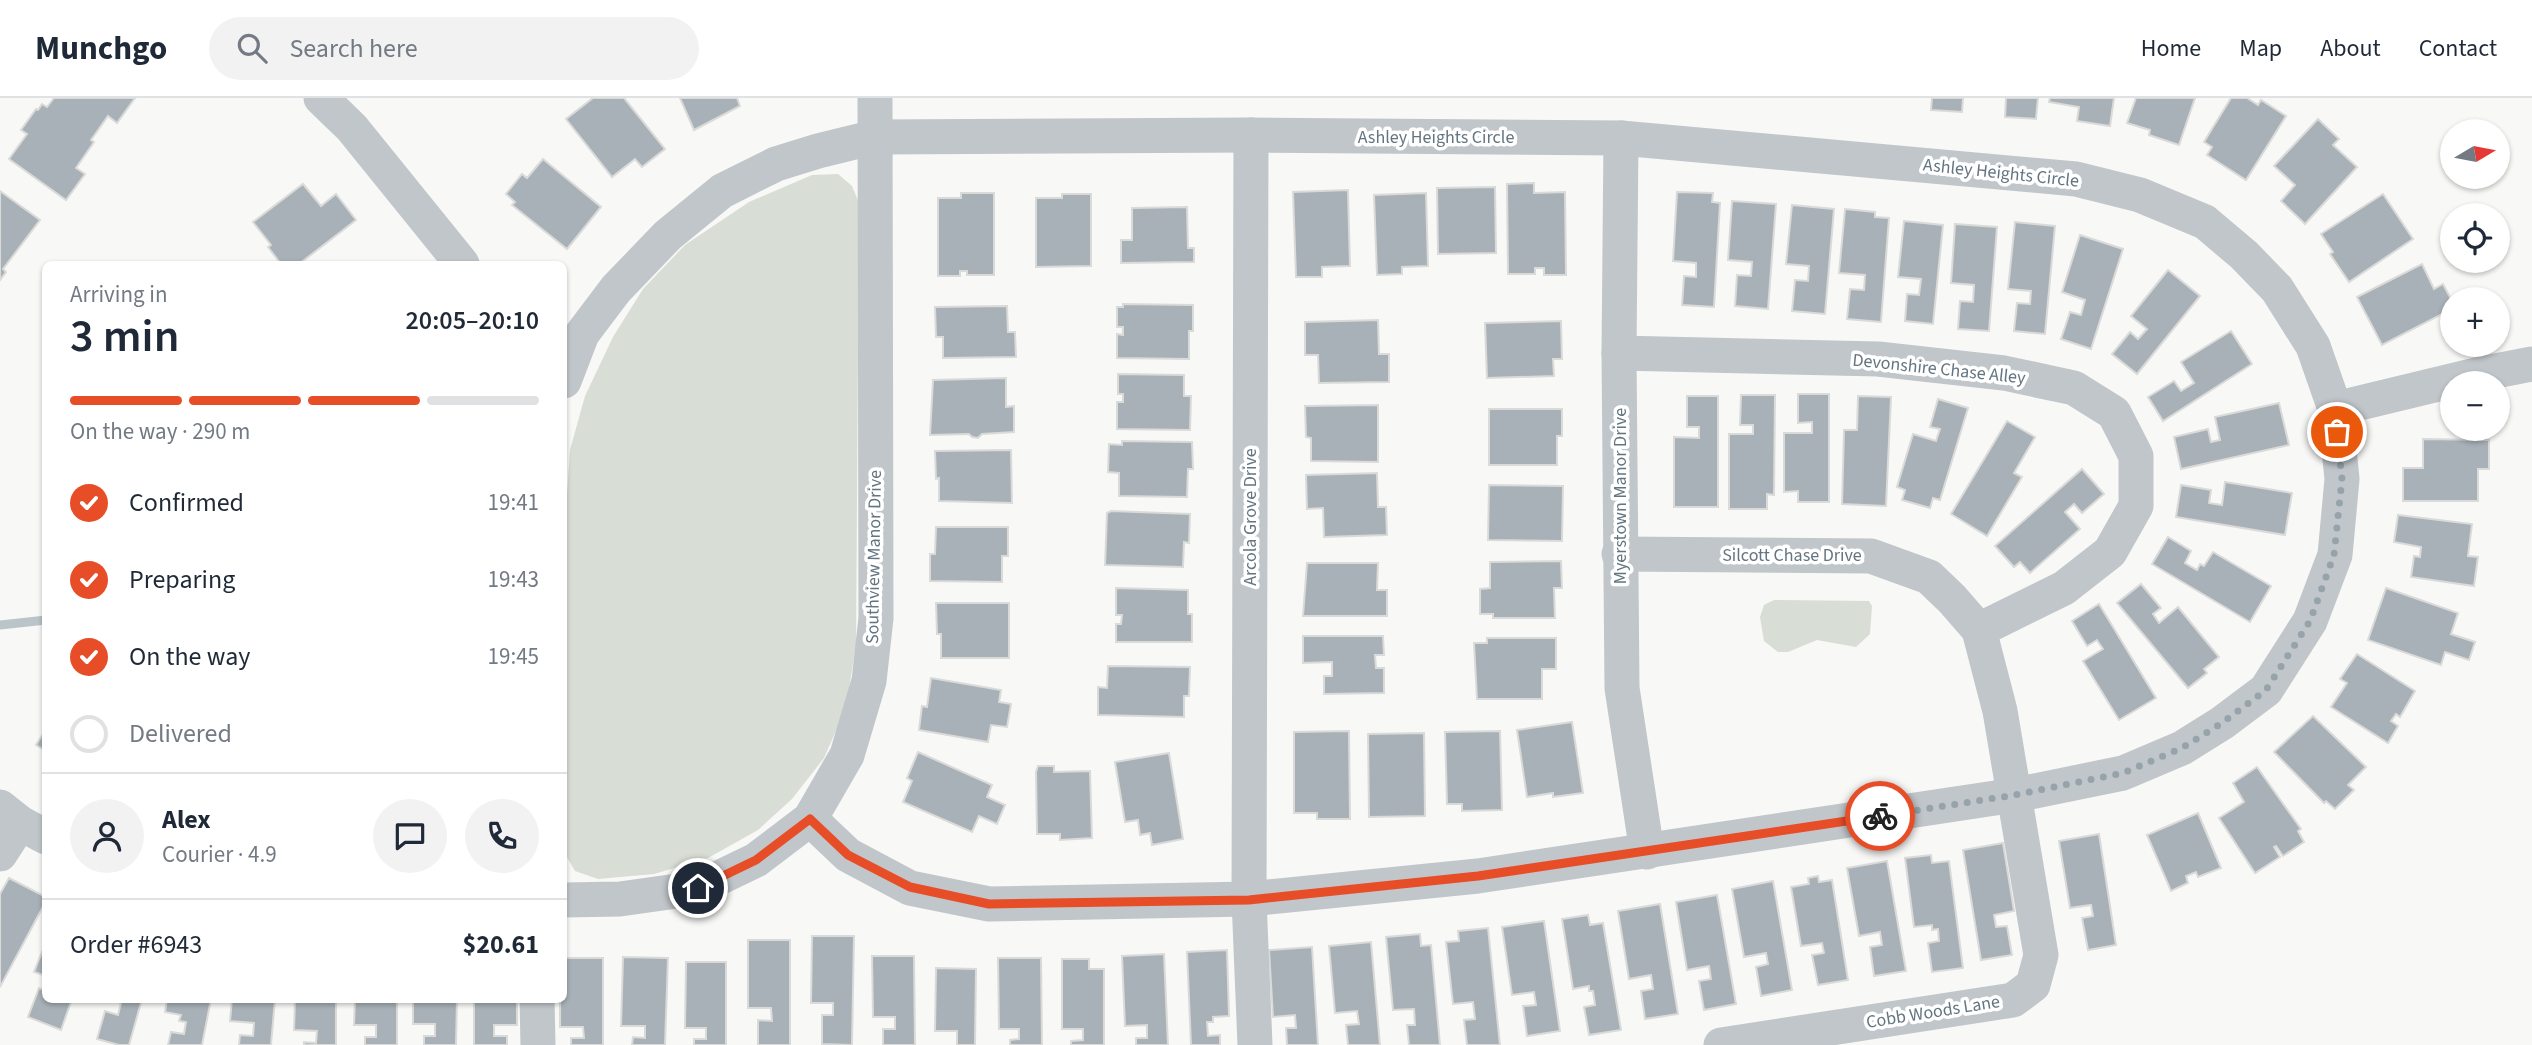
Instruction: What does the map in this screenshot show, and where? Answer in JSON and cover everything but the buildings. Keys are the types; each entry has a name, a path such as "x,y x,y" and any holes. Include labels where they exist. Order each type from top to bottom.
{"street":[{"path":"321,98 352,128 460,261"},
{"name":"Southview Manor Drive","path":"567,900 620,899 698,888 756,860 810,819 846,755 869,681 876,618 875,98"},
{"name":"Ashley Heights Circle","path":"567,364 573,331 668,235 722,191 776,164 875,137 1251,135 1621,138 2076,179 2140,195 2205,222 2244,255 2277,289 2313,346 2334,409 2342,479 2334,555 2310,621 2266,690 2222,723 2182,748 2123,773 2015,795 1647,852 1478,876 1249,900 989,904 910,887 848,855 810,819"},
{"name":"Arcola Grove Drive","path":"1251,135 1249,900 1255,1045"},
{"name":"Myerstown Manor Drive","path":"1621,138 1619,554 1622,688 1647,852"},
{"name":"Devonshire Chase Alley","path":"1619,353 1878,359 2004,373 2074,388 2113,413 2136,456 2136,506 2110,552 2064,588 1979,630"},
{"path":"2334,409 2532,364"},
{"name":"Silcott Chase Drive","path":"1619,554 1871,555 1929,577 1979,630 2000,711 2015,795"},
{"name":"Cobb Woods Lane","path":"1721,1045 2013,999 2033,985 2040,955 2015,795"},
{"path":"0,854 22,823"},
{"path":"537,1003 538,1045"}],"shaded area":[{"path":"838,174 852,186 859,203 856,644 846,708 824,758 792,799 758,830 708,858 654,874 598,879 575,871 567,857 567,494 570,450 585,396 613,337 643,289 685,245 749,202 812,175"},
{"path":"1774,600 1869,601 1872,606 1870,634 1856,647 1817,640 1788,652 1778,652 1764,641 1760,617 1764,605"}],"waterway":[{"path":"0,625 42,620"}],"way so far":[{"path":"1880,816 2015,795 2123,773 2182,748 2222,723 2266,690 2310,621 2334,555 2342,479 2337,432"}],"route":[{"path":"698,888 756,860 810,819 848,855 910,887 989,904 1249,900 1478,876 1880,816"}]}
